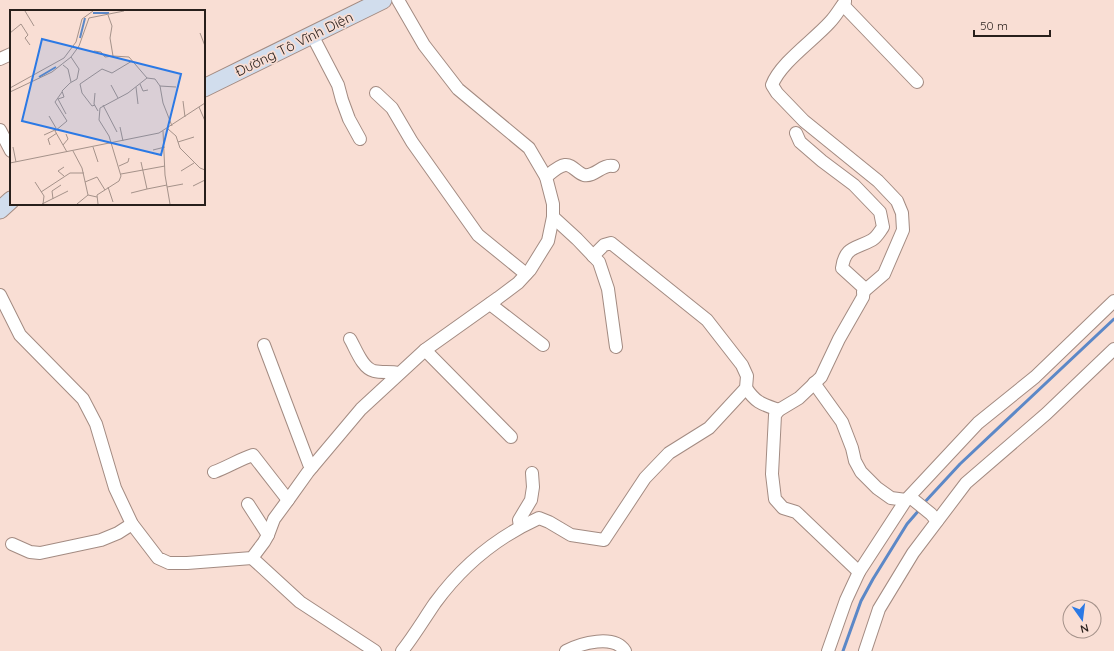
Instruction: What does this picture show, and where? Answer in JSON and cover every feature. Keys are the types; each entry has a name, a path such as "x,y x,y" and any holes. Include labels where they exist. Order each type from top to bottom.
{"main road":[{"name":"Đường Tô Vĩnh Diện","path":"205,88 383,0"},
{"path":"0,210 10,201"}],"street":[{"path":"252,558 268,535 274,519 312,467 361,408 425,350 518,283 526,274 548,241 553,204 546,177 529,148 458,89 424,45 398,0"},
{"path":"863,292 884,274 903,230 902,213 897,201 878,181 804,121 777,93 772,85 775,76 830,21 844,2 917,82"},
{"path":"312,35 338,85 349,119 360,139"},
{"path":"0,59 10,54"},
{"path":"376,93 392,108 412,142 478,235 526,274"},
{"path":"0,130 10,149"},
{"path":"796,133 800,142 854,185 880,212 883,227 874,239 851,249 843,259 842,268 864,288 863,297 839,338 821,377 799,398 778,410 775,415 772,474 776,499 783,508 796,512 859,572"},
{"path":"546,177 562,166 566,165 570,166 581,174 586,175 607,166 613,166"},
{"path":"552,217 577,239 599,262 608,289 616,347"},
{"path":"402,651 436,603 459,575 496,542 520,527 539,518 571,535 604,540 645,478 669,453 709,428 746,388 747,376 742,365 707,320 611,243 604,245 593,256"},
{"path":"0,295 20,335 82,399 96,424 115,488 132,524 158,558 169,563 252,558 300,602 375,651"},
{"path":"828,651 846,600 859,572 910,499 978,423 1035,376 1114,301"},
{"path":"490,304 543,345"},
{"path":"350,339 369,370 375,372 392,371 399,373"},
{"path":"264,345 309,464 312,467"},
{"path":"865,651 879,609 934,518 966,483 1046,414 1114,349"},
{"path":"425,350 511,438"},
{"path":"814,383 842,422 852,448 855,461 861,472 877,488 891,498 910,499 934,518"},
{"path":"746,388 759,403 778,410"},
{"path":"214,472 228,467 243,458 253,455 288,500"},
{"path":"520,527 519,520 529,505 533,493 532,473"},
{"path":"248,504 268,535"},
{"path":"12,544 30,552 40,553 101,540 132,524"},
{"path":"566,651 571,648 602,640 612,642 625,651"}],"waterway":[{"path":"923,504 960,464 1114,319"},
{"path":"843,651 861,601 907,524 920,509"}]}
